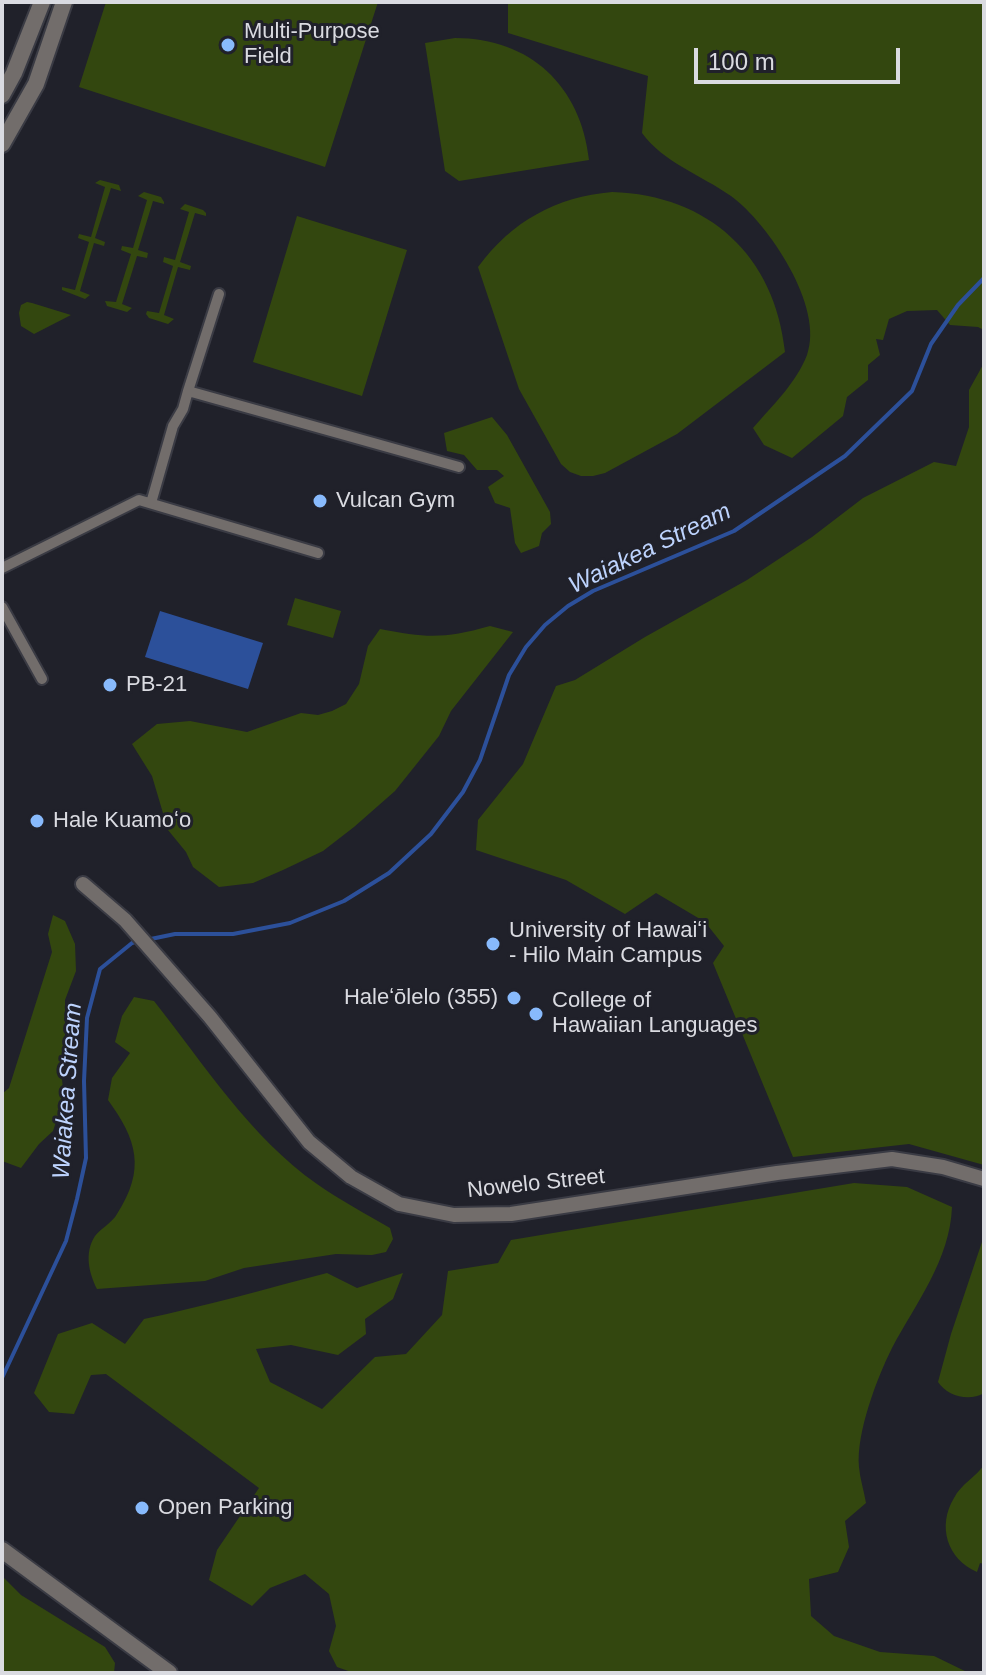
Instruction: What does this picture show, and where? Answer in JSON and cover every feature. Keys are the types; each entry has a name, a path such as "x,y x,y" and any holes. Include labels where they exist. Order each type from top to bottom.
{"street":[{"path":"2,95 42,2"},
{"path":"2,144 36,84 64,2"},
{"path":"151,503 173,426 183,409 219,294"},
{"path":"188,391 459,467"},
{"path":"2,568 139,500 318,553"},
{"path":"2,607 42,679"},
{"name":"Nowelo Street","path":"83,884 125,920 210,1017 309,1142 351,1177 407,1206 454,1215 511,1214 777,1173 892,1159 943,1167 984,1179"},
{"path":"2,1550 169,1673"}],"green space":[{"name":"Multi-Purpose Field","path":"106,2 378,2 325,167 79,87"},
{"path":"508,2 984,2 984,330 950,325 937,310 907,311 889,319 883,340 876,339 880,355 868,365 868,380 847,397 843,416 792,458 764,445 753,428 797,375 807,355 810,335 808,314 790,268 761,225 746,209 731,196 671,160 642,133 648,76 508,33"},
{"path":"455,38 482,40 506,47 528,57 547,71 563,89 575,110 589,160 459,181 445,171 425,43"},
{"path":"100,180 119,185 121,191 111,188 95,238 105,242 104,246 94,243 80,291 90,295 85,299 62,290 62,287 75,290 89,242 78,238 79,234 91,237 105,187 95,183"},
{"path":"144,192 161,197 164,204 153,201 138,250 148,253 147,258 137,256 122,304 132,308 127,312 107,306 105,301 116,302 131,254 121,250 122,246 133,248 147,200 138,196"},
{"path":"612,192 647,196 679,205 707,219 731,237 751,260 767,287 779,318 785,352 677,434 605,473 581,476 561,464 519,389 478,267 505,237 537,214 572,199"},
{"path":"185,204 203,210 206,216 195,213 180,262 191,266 190,270 178,267 164,315 174,319 168,324 149,318 146,314 147,311 159,313 173,266 163,262 164,257 175,260 189,212 180,209"},
{"path":"297,216 407,250 362,396 253,362"},
{"path":"27,302 71,315 34,334 21,326 21,305"},
{"path":"984,363 984,1165 909,1144 793,1157 713,963 724,946 705,922 656,893 625,914 566,880 476,850 478,820 523,764 556,686 575,680 747,580 812,537 863,498 934,462 956,466 969,427 969,390"},
{"path":"492,417 507,435 550,512 551,524 542,533 539,546 521,553 515,543 510,508 495,503 488,487 504,476 497,470 477,470 464,455 447,451 444,433"},
{"path":"295,598 341,611 333,638 287,625"},
{"path":"490,626 513,632 451,711 439,736 395,791 354,827 323,851 253,883 219,887 193,867 186,852 168,830 152,776 132,744 157,724 190,721 247,732 301,713 318,715 332,711 346,704 359,684 368,646 380,629 435,636"},
{"path":"53,915 65,921 75,944 76,971 65,1000 61,1070 64,1098 53,1131 21,1168 2,1161 2,1094 9,1088 52,952 48,934"},
{"path":"134,997 154,1001 249,1122 293,1165 326,1190 390,1228 393,1239 386,1252 372,1255 336,1254 244,1268 205,1281 97,1289 89,1263 90,1249 97,1233 117,1214 126,1198 135,1169 126,1128 108,1100 112,1078 130,1053 115,1042 122,1016"},
{"path":"854,1183 907,1187 952,1207 950,1226 938,1263 892,1348 869,1406 859,1453 866,1503 845,1521 849,1547 838,1572 809,1579 811,1616 834,1636 880,1652 934,1656 969,1673 354,1673 337,1667 329,1651 336,1626 329,1594 305,1574 270,1588 252,1606 209,1580 217,1550 259,1488 106,1374 91,1375 74,1414 49,1412 34,1393 58,1334 92,1323 125,1344 144,1319 327,1273 357,1288 403,1273 393,1299 365,1319 366,1334 338,1355 291,1345 256,1349 270,1382 322,1409 375,1357 406,1354 442,1315 448,1271 498,1263 511,1240"},
{"path":"984,1236 984,1393 965,1397 947,1391 938,1382"},
{"path":"984,1465 984,1564 980,1563 977,1572 958,1559 952,1550 946,1520 957,1493"},
{"path":"2,1576 21,1595 105,1647 115,1663 114,1673 2,1673"}],"water":[{"path":"160,611 263,643 248,689 145,657"}],"waterway":[{"name":"Waiakea Stream","path":"146,940 175,934 233,934 290,923 344,901 389,873 431,834 463,792 480,760 509,675 526,647 545,625 593,591 734,531 845,456 912,391 931,344 958,305 984,278"},
{"name":"Waiakea Stream","path":"2,1378 66,1241 77,1199 86,1158 84,1081 87,1018 100,969 138,941"}],"place":[{"name":"Multi-Purpose Field","path":"228,45"},
{"name":"Vulcan Gym","path":"320,501"},
{"name":"PB-21","path":"110,685"},
{"name":"Hale Kuamoʻo","path":"37,821"},
{"name":"University of Hawaiʻi - Hilo Main Campus","path":"493,944"},
{"name":"Haleʻōlelo (355)","path":"514,998"},
{"name":"College of Hawaiian Languages","path":"536,1014"},
{"name":"Open Parking","path":"142,1508"}]}
